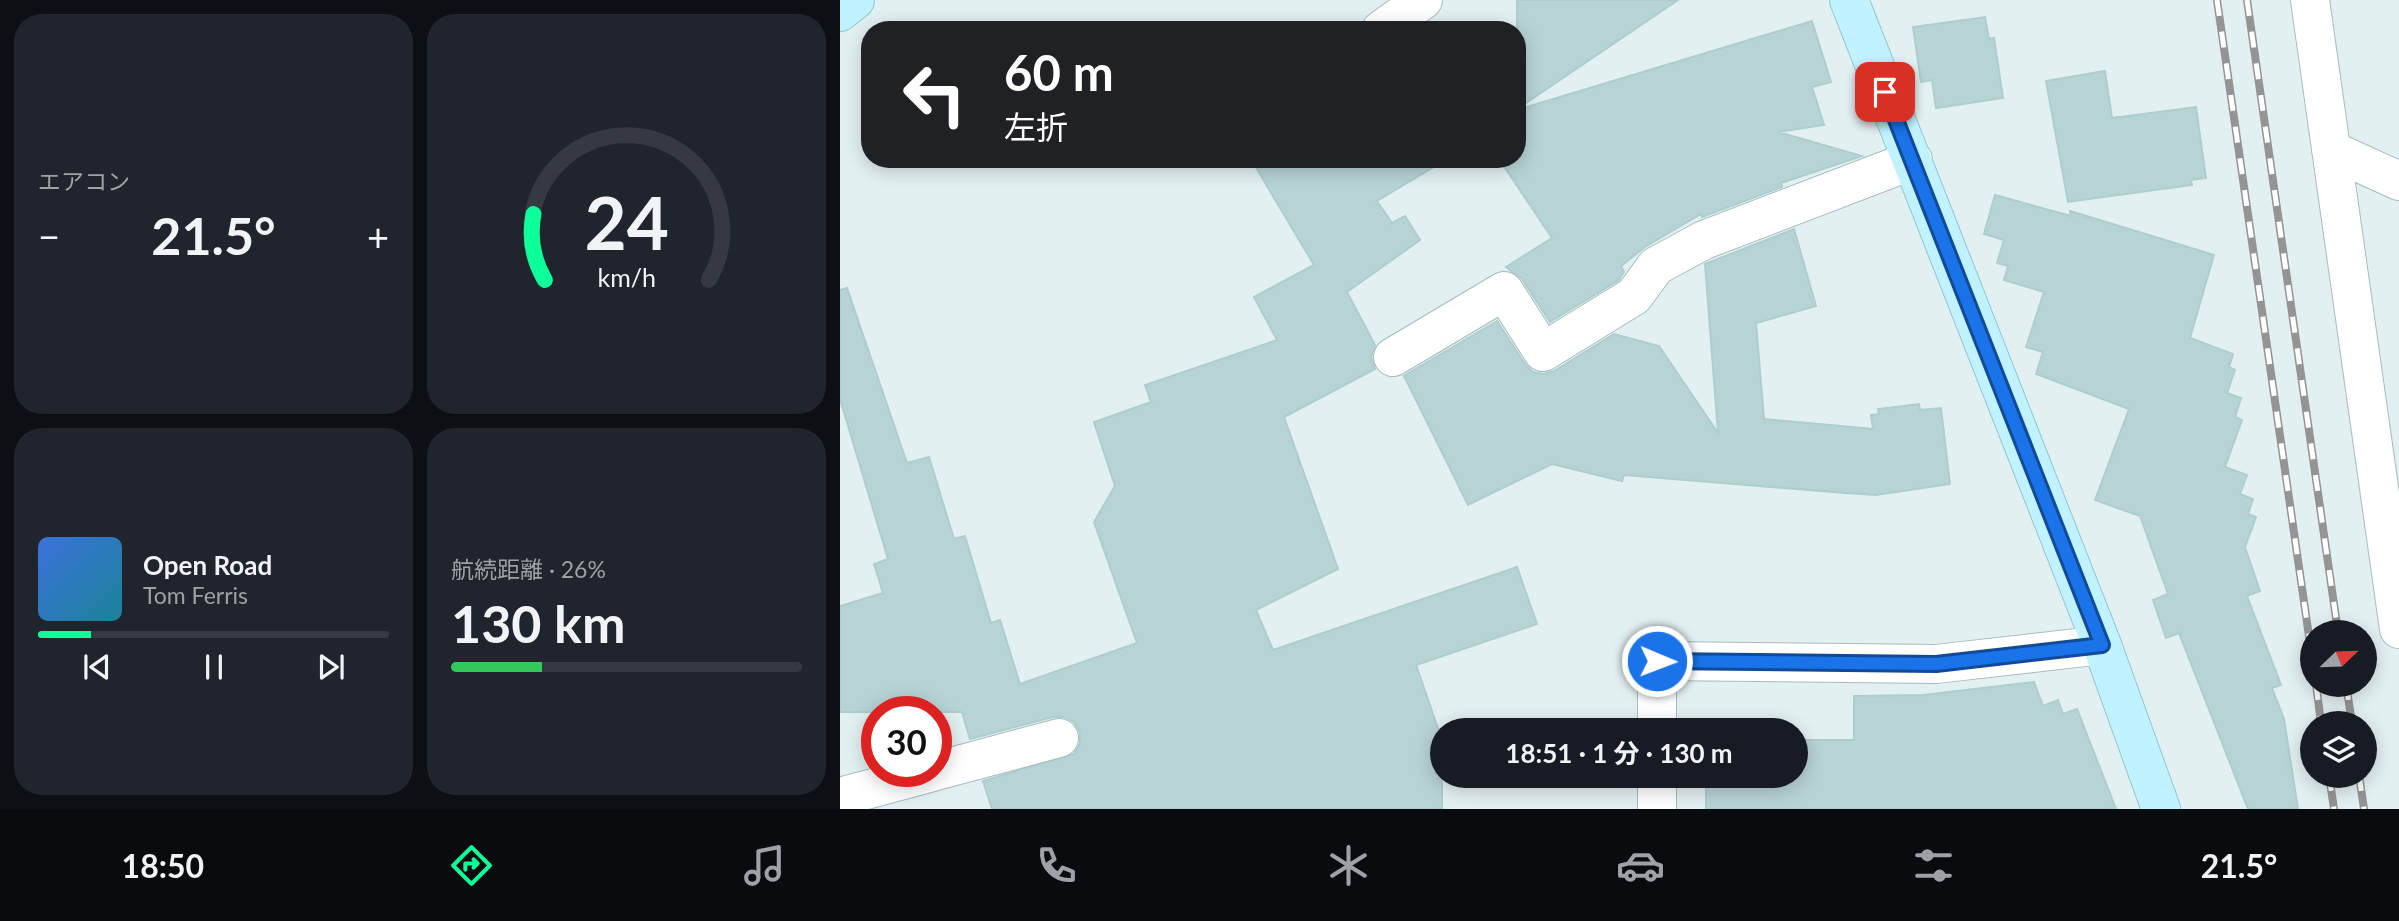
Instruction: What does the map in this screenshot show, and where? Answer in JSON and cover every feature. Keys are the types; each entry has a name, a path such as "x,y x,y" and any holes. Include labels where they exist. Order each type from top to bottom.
{"street":[{"path":"840,12 855,0"},
{"path":"1394,21 1423,0"},
{"path":"1849,0 2102,645 2161,809"},
{"path":"2310,0 2331,149 2385,436 2399,629"},
{"path":"2331,149 2399,181"},
{"path":"1394,357 1504,291 1543,352 1634,296 1656,266 1703,240 1913,160"},
{"path":"1657,718 1657,661 1936,664 2102,645"},
{"path":"952,766 1059,738"},
{"path":"840,797 877,787"},
{"path":"1657,788 1657,809"}],"building":[{"path":"1517,0 1678,0 1526,103 1526,21 1517,21"},
{"path":"1985,17 1989,39 1994,38 2003,98 1936,108 1932,80 1921,82 1913,27"},
{"path":"1812,21 1831,82 1812,87 1824,125 1778,132 1862,156 1781,183 1782,187 1702,217 1701,214 1645,247 1621,266 1624,272 1619,280 1550,322 1522,279 1506,267 1552,238 1505,168 1526,168 1526,107"},
{"path":"2105,71 2112,118 2196,107 2206,178 2191,180 2192,185 2068,202 2046,81"},
{"path":"1256,168 1432,168 1377,201 1392,223 1405,216 1420,240 1347,292 1375,345 1371,357 1375,369 1284,417 1338,569 1256,610 1273,650 1517,567 1537,624 1416,665 1434,718 1430,718 1430,788 1442,788 1442,809 992,809 983,781 1074,754 1080,743 1080,732 1074,722 1064,717 1053,717 970,739 962,712 952,712 952,696 861,696 861,712 840,712 840,606 883,593 874,564 888,559 840,399 840,290 847,288 907,463 929,457 954,539 965,536 991,623 1000,620 1020,684 1137,643 1094,522 1115,486 1094,422 1151,402 1145,385 1277,340 1254,297 1314,265"},
{"path":"1995,195 2071,216 2070,211 2214,255 2190,338 2233,354 2229,367 2235,370 2227,393 2241,398 2235,417 2242,420 2225,467 2247,475 2240,494 2253,499 2248,514 2256,517 2245,547 2260,591 2247,596 2281,685 2272,688 2284,719 2298,809 2248,809 2179,633 2166,638 2153,600 2168,594 2140,516 2095,500 2129,409 2036,374 2043,352 2026,347 2044,292 2004,280 2008,266 1997,263 2004,240 1984,234"},
{"path":"1794,229 1816,306 1756,323 1764,419 1873,429 1871,415 1879,414 1878,409 1919,404 1920,410 1941,408 1950,484 1876,495 1624,475 1622,481 1552,464 1468,505 1404,376 1497,321 1525,364 1533,372 1543,374 1554,371 1614,334 1659,346 1718,433 1705,264"},
{"path":"2034,682 2043,706 2058,700 2063,714 2077,709 2116,809 1706,809 1706,788 1808,788 1808,740 1854,740 1854,696 1923,695"}],"railway":[{"path":"2217,0 2307,620"},
{"path":"2247,0 2336,620"},
{"path":"2318,697 2319,711"},
{"path":"2348,697 2350,711"},
{"path":"2331,788 2334,809"},
{"path":"2361,788 2364,809"}],"route":[{"path":"1657,661 1936,664 2102,645 1885,92"}]}
